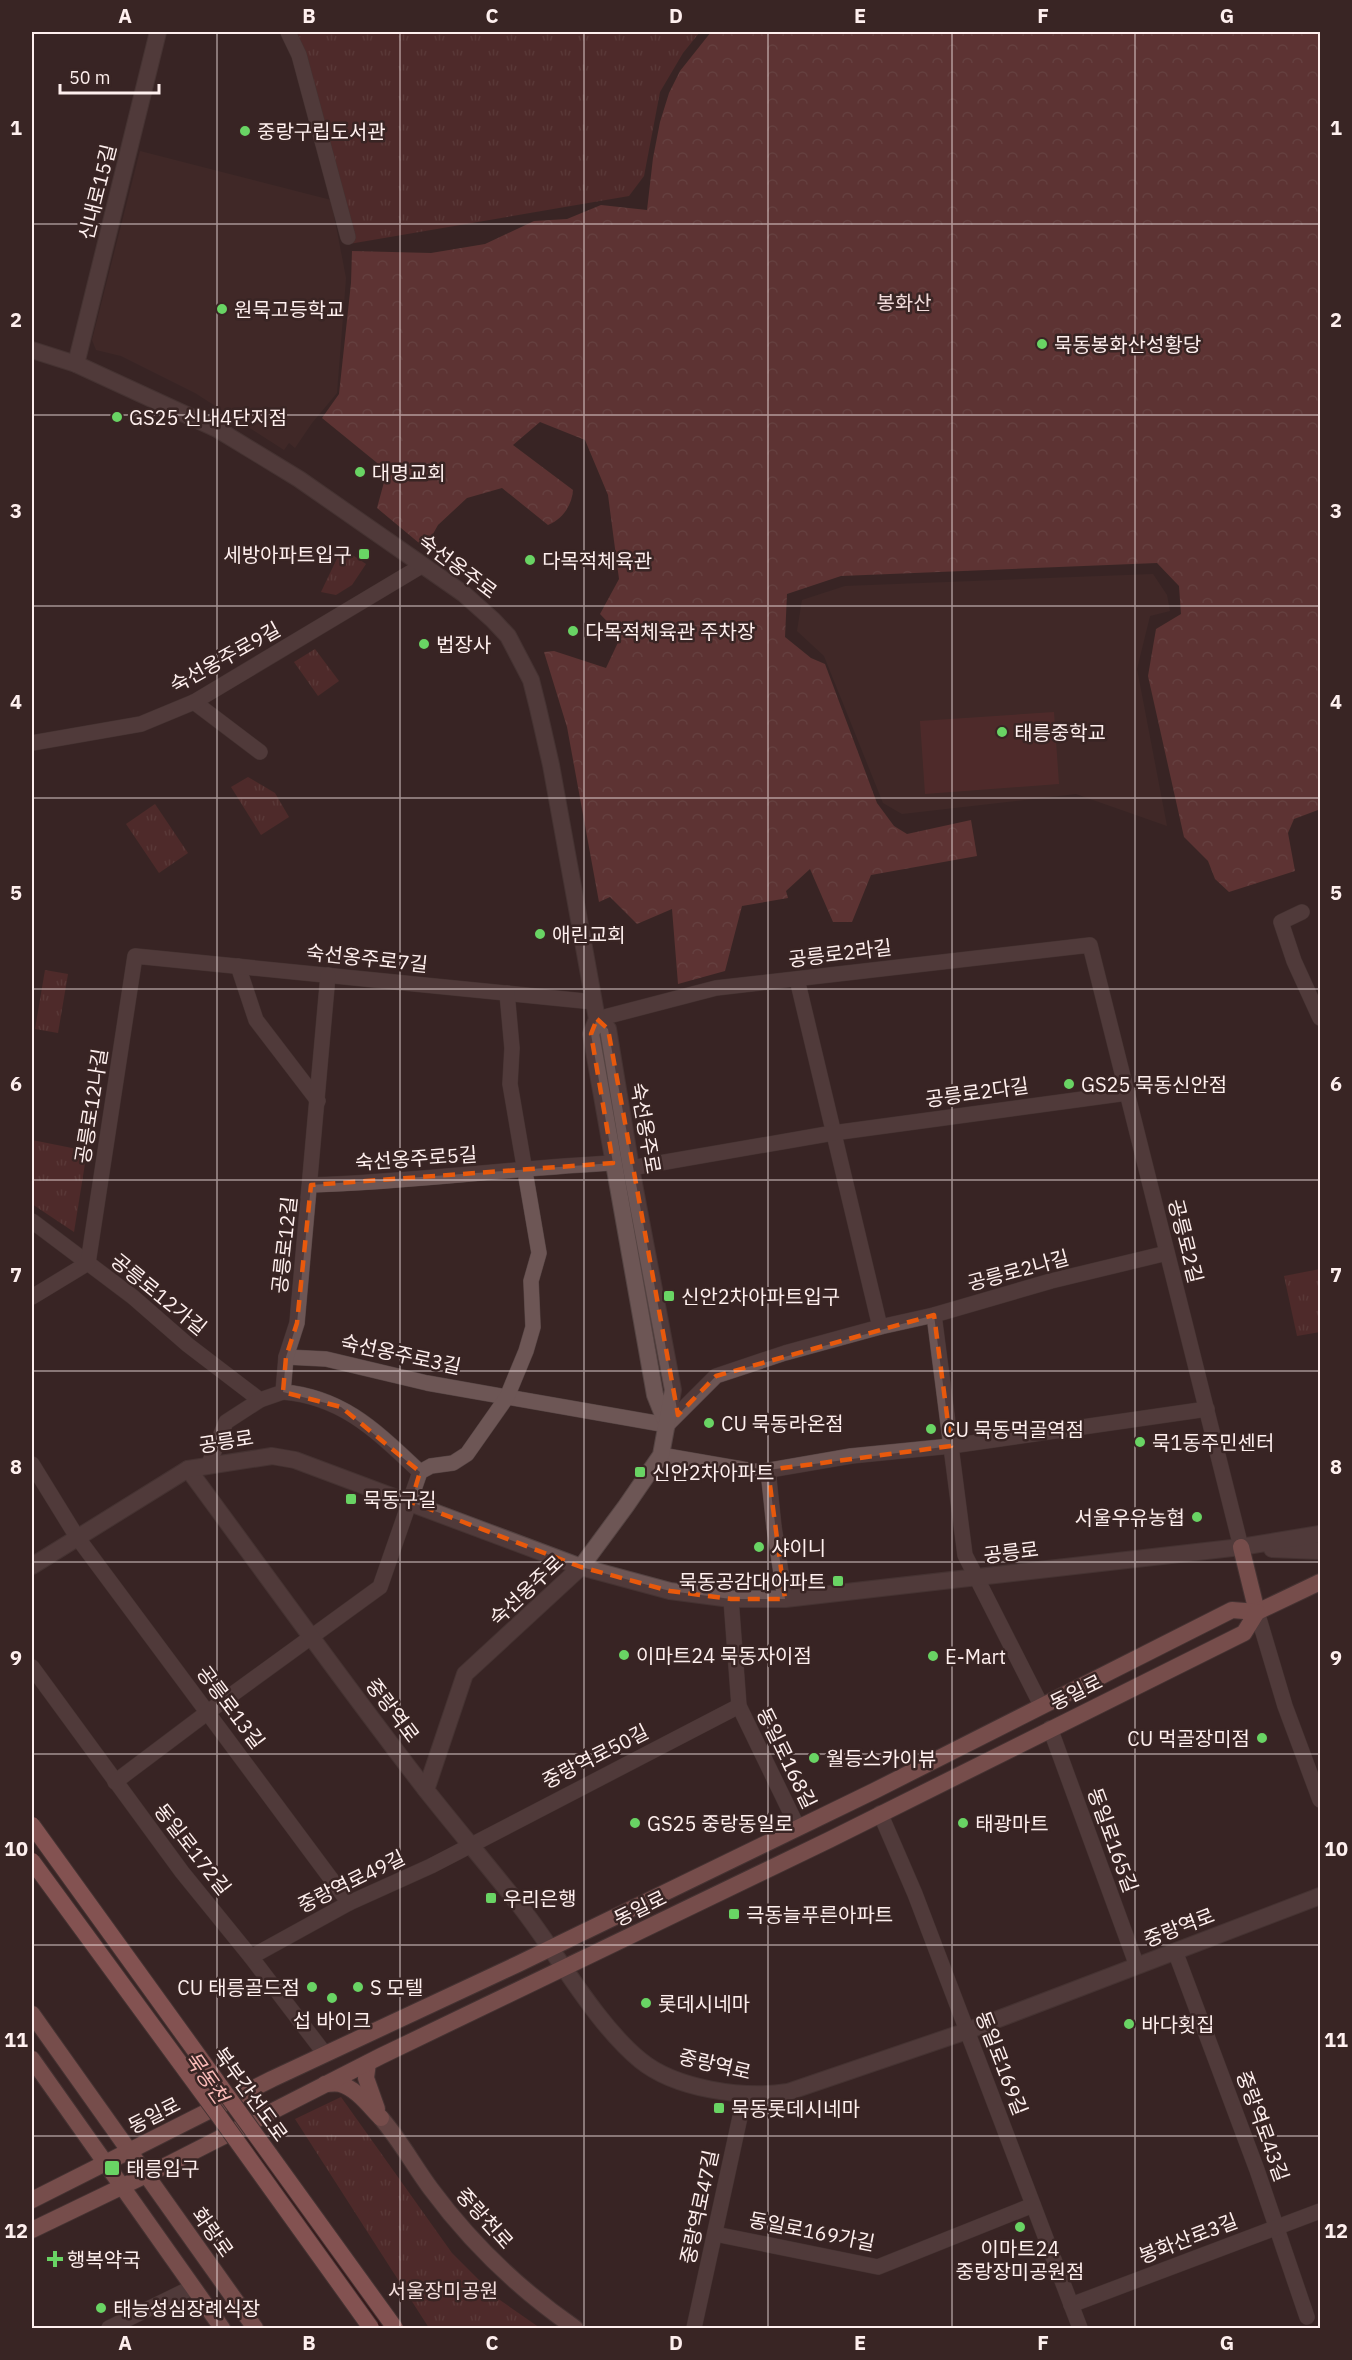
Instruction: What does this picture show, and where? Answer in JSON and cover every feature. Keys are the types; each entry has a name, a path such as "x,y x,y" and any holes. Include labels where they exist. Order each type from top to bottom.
{"highway":[{"name":"북부간선도로","path":"32,1826 395,2328"},
{"name":"북부간선도로","path":"32,1861 371,2328"}],"main road":[{"path":"1241,1547 1257,1612"},
{"name":"동일로","path":"32,2200 272,2079 625,1913 852,1802 1232,1610 1257,1612 1320,1582"},
{"name":"동일로","path":"32,2230 368,2062 785,1861 1244,1634 1257,1612"},
{"path":"1191,1630 1210,1631 1214,1639 1202,1654"},
{"path":"852,1802 838,1816 838,1822 842,1824 862,1823"},
{"path":"775,1839 795,1836 799,1841 800,1847 785,1861"},
{"path":"625,1913 613,1928 615,1934 634,1934"},
{"name":"화랑로","path":"32,2013 255,2328"},
{"path":"32,2059 222,2328"},
{"path":"368,2062 368,2084 381,2118"},
{"path":"324,2084 339,2084 346,2087 359,2096 381,2118"},
{"name":"중랑천로","path":"381,2118 394,2133 431,2189 469,2236 529,2294 575,2328"}],"street":[{"name":"신내로15길","path":"76,363 158,32"},
{"path":"288,32 299,55 348,237"},
{"name":"숙선옹주로","path":"32,350 76,363 217,429 299,479 464,594 508,636 531,680 551,765 597,1019 591,1034 613,1163 656,1395 667,1425"},
{"name":"숙선옹주로9길","path":"32,743 141,724 194,702 423,566"},
{"path":"194,702 260,752"},
{"path":"1302,912 1281,922 1294,961 1320,1018"},
{"name":"공릉로2라길","path":"597,1019 716,988 1090,945"},
{"name":"공릉로2길","path":"1090,945 1241,1547"},
{"name":"숙선옹주로7길","path":"135,956 594,1002"},
{"name":"공릉로12나길","path":"88,1263 135,956"},
{"path":"238,966 256,1020 318,1101"},
{"name":"공릉로12길","path":"283,1392 286,1357 297,1323 328,975"},
{"path":"797,979 880,1327"},
{"path":"115,1782 380,1587 420,1472 431,1466 453,1463 467,1454 507,1397 533,1327 531,1281 539,1253 510,1084 512,1048 507,993"},
{"name":"숙선옹주로","path":"426,1790 465,1674 581,1567 661,1455 673,1390 631,1168 608,1029 597,1019"},
{"name":"공릉로2다길","path":"631,1168 833,1133 1127,1093"},
{"name":"숙선옹주로5길","path":"311,1185 378,1183 613,1163"},
{"name":"공릉로12가길","path":"32,1221 133,1297 188,1345 260,1400"},
{"name":"공릉로2나길","path":"667,1425 717,1376 785,1353 880,1327 934,1315 1051,1281 1167,1253"},
{"path":"32,1297 88,1263"},
{"name":"동일로","path":"934,1315 965,1555 1041,1705"},
{"name":"숙선옹주로3길","path":"286,1357 326,1359 427,1383 667,1425"},
{"path":"207,1466 226,1422 260,1400 283,1392 304,1394 341,1407 384,1439 420,1472"},
{"path":"661,1455 759,1472 851,1456 951,1446 1207,1409"},
{"name":"공릉로","path":"32,1566 188,1468 272,1456 295,1460 581,1567 670,1592 731,1599 785,1599 1241,1547 1320,1534"},
{"name":"공릉로13길","path":"32,1464 77,1537 349,1903"},
{"name":"중랑역로","path":"188,1468 426,1790 471,1844 600,2016 641,2061 663,2074 692,2085 745,2094 767,2095 798,2089 967,2031 1320,1896"},
{"path":"768,1470 785,1599"},
{"name":"공릉로","path":"1241,1547 1320,1551"},
{"name":"동일로168길","path":"731,1599 739,1706 798,1828"},
{"path":"1257,1612 1285,1706 1320,1800"},
{"name":"동일로172길","path":"32,1667 182,1872 251,1957 325,2055"},
{"name":"중랑역로50길","path":"471,1844 739,1706"},
{"name":"동일로165길","path":"1050,1728 1137,1966"},
{"name":"동일로169길","path":"880,1813 967,2031 1080,2328"},
{"name":"중랑역로49길","path":"251,1957 349,1903 431,1866 471,1844"},
{"name":"중랑역로43길","path":"1175,1951 1257,2169 1307,2317"},
{"name":"중랑역로47길","path":"694,2328 745,2094"},
{"name":"동일로169가길","path":"715,2234 878,2267 1033,2205"},
{"name":"봉화산로3길","path":"1071,2305 1320,2211"},
{"path":"110,2328 193,2287"}],"highlighted area":[{"path":"597,1019 608,1029 678,1415 716,1376 934,1315 951,1446 768,1470 785,1599 731,1599 670,1591 581,1567 411,1502 420,1472 341,1407 283,1392 286,1357 297,1323 311,1185 613,1163 591,1034"}],"shaded area":[{"name":"원묵고등학교","path":"140,151 331,200 346,278 337,393 295,448 289,443 284,450 195,393 121,356 96,350 92,340"},
{"name":"태릉중학교","path":"1153,574 1167,595 1170,611 1150,616 1137,669 1167,826 1076,794 902,814 883,803 824,656 797,631 802,600 845,586"}],"green space":[{"path":"295,32 700,32 683,53 660,92 644,176 629,196 349,244"},
{"name":"봉화산","path":"711,32 1320,32 1320,782 1318,810 1294,819 1288,833 1295,871 1229,892 1215,879 1208,861 1184,837 1148,676 1156,629 1181,614 1179,586 1157,563 841,576 787,594 785,637 811,658 825,664 877,803 894,826 907,834 971,820 977,856 871,875 852,922 833,922 810,869 786,891 788,898 742,906 725,971 678,984 672,909 637,924 610,897 599,902 567,727 544,652 554,651 606,668 621,636 600,614 619,579 608,495 585,440 540,422 513,445 573,490 566,511 558,519 548,525 502,488 467,498 438,525 425,548 377,508 387,471 322,418 339,394 351,283 352,251 431,253 485,244 534,221 567,219 601,205 647,210 653,158 660,122 669,93 680,71"},
{"path":"342,548 366,564 352,585 336,595 321,592"},
{"path":"315,649 339,681 318,696 294,662"},
{"path":"1054,712 1059,784 925,794 920,721"},
{"path":"248,777 275,793 289,817 261,835 231,787"},
{"path":"155,804 188,853 159,873 126,824"},
{"path":"45,970 68,974 58,1033 35,1029"},
{"path":"32,1140 87,1151 74,1232 32,1204"},
{"path":"1320,1269 1320,1332 1297,1336 1284,1276"},
{"name":"서울장미공원","path":"341,2097 452,2253 497,2298 540,2328 429,2328 295,2119"}],"waterway":[{"name":"묵동천","path":"247,2137 383,2328"}],"place":[{"name":"중랑구립도서관","path":"245,131"},
{"name":"원묵고등학교","path":"222,309"},
{"name":"묵동봉화산성황당","path":"1042,344"},
{"name":"GS25 신내4단지점","path":"117,417"},
{"name":"대명교회","path":"360,472"},
{"name":"세방아파트입구","path":"364,554"},
{"name":"다목적체육관","path":"530,560"},
{"name":"다목적체육관 주차장","path":"573,631"},
{"name":"법장사","path":"424,644"},
{"name":"태릉중학교","path":"1002,732"},
{"name":"애린교회","path":"540,934"},
{"name":"GS25 묵동신안점","path":"1069,1084"},
{"name":"신안2차아파트입구","path":"669,1296"},
{"name":"CU 묵동라온점","path":"709,1423"},
{"name":"CU 묵동먹골역점","path":"931,1429"},
{"name":"묵1동주민센터","path":"1140,1442"},
{"name":"신안2차아파트","path":"640,1472"},
{"name":"묵동구길","path":"351,1499"},
{"name":"서울우유농협","path":"1197,1517"},
{"name":"샤이니","path":"759,1547"},
{"name":"묵동공감대아파트","path":"838,1581"},
{"name":"이마트24 묵동자이점","path":"624,1655"},
{"name":"E-Mart","path":"933,1656"},
{"name":"CU 먹골장미점","path":"1262,1738"},
{"name":"월등스카이뷰","path":"814,1758"},
{"name":"GS25 중랑동일로","path":"635,1823"},
{"name":"태광마트","path":"963,1823"},
{"name":"우리은행","path":"491,1898"},
{"name":"극동늘푸른아파트","path":"734,1914"},
{"name":"CU 태릉골드점","path":"312,1987"},
{"name":"S 모텔","path":"358,1987"},
{"name":"섭 바이크","path":"332,1998"},
{"name":"롯데시네마","path":"646,2003"},
{"name":"바다횟집","path":"1129,2024"},
{"name":"묵동롯데시네마","path":"719,2108"},
{"name":"태릉입구","path":"112,2168"},
{"name":"이마트24 중랑장미공원점","path":"1020,2227"},
{"name":"행복약국","path":"55,2259"},
{"name":"태능성심장례식장","path":"101,2308"}]}
